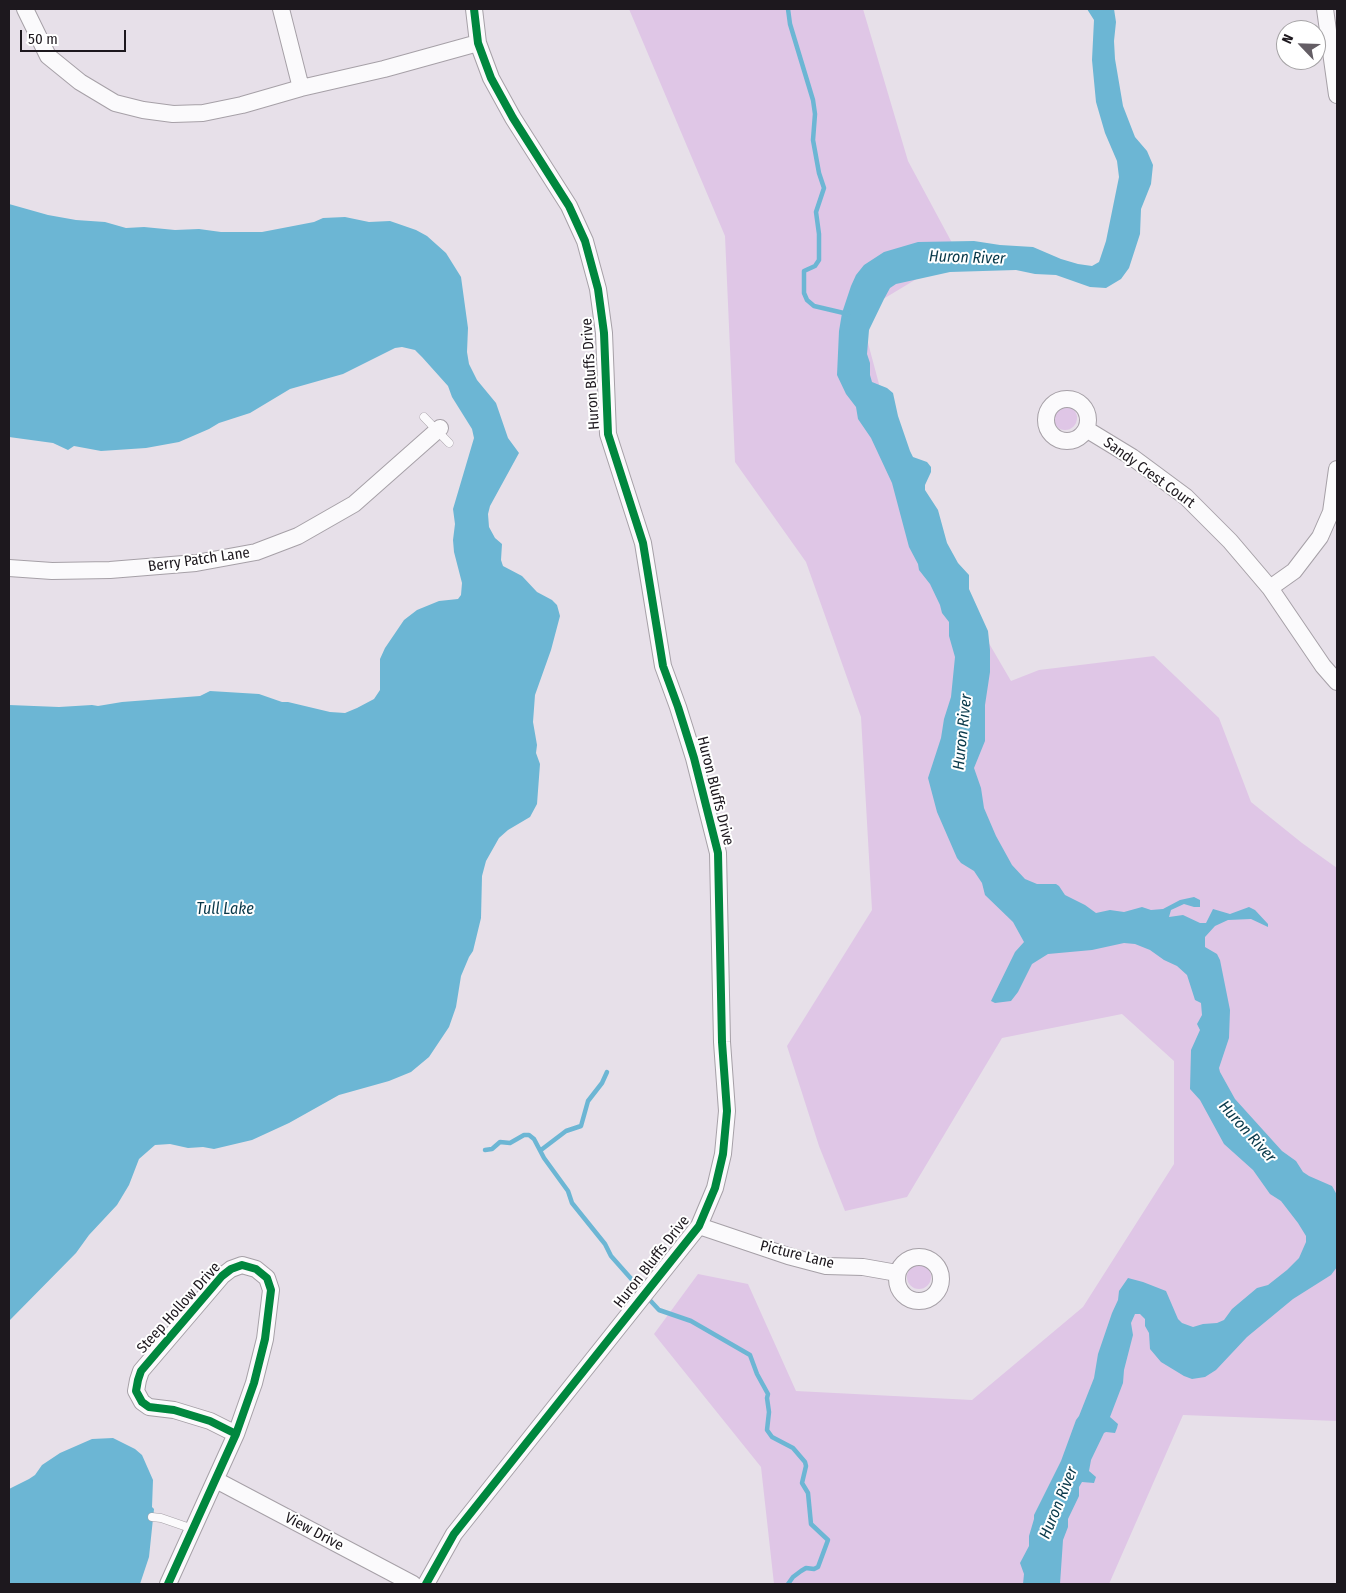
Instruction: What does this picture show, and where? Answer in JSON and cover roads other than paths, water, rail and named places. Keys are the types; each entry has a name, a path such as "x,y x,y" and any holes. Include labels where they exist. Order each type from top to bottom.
{"street":[{"path":"25,9 48,56 80,82 115,102 143,110 173,114 203,113 242,105 478,43"},
{"path":"281,9 301,88"},
{"name":"Huron Bluffs Drive","path":"426,1584 454,1534 699,1226 715,1188 723,1154 727,1112 722,1042 718,853 694,758 663,666 643,543 608,434 604,333 598,289 585,241 569,206 513,118 491,78 478,43 474,9"},
{"path":"1325,9 1337,95"},
{"name":"Berry Patch Lane","path":"9,568 52,571 110,570 196,563 256,552 298,536 354,504 438,429"},
{"name":"Sandy Crest Court","path":"1086,429 1132,457 1186,497 1230,541 1270,588 1323,666 1337,682"},
{"path":"1270,588 1294,571 1320,537 1331,512 1337,469"},
{"name":"Picture Lane","path":"699,1226 788,1256 826,1266 863,1267 897,1274"},
{"name":"Steep Hollow Drive","path":"168,1584 236,1434 254,1382 264,1339 271,1290 267,1278 256,1269 242,1265 231,1269 222,1276 142,1371 136,1391 142,1402 149,1407 174,1410 210,1421 236,1434"},
{"name":"View Drive","path":"216,1480 413,1584"}],"lane":[{"path":"424,417 438,429 449,443"},
{"path":"152,1517 161,1518 193,1529"}],"water":[{"name":"Huron River","path":"1087,9 1114,9 1116,22 1115,59 1123,106 1135,137 1147,151 1153,165 1151,184 1141,209 1140,234 1129,268 1121,279 1106,288 1090,287 1056,275 1035,274 1016,270 950,272 896,284 890,288 869,330 867,354 870,363 870,375 872,382 887,388 893,393 898,416 913,457 927,462 931,467 925,490 938,510 947,543 958,563 969,575 969,589 988,631 990,672 985,705 985,741 974,768 981,788 984,808 996,836 1012,865 1025,879 1037,884 1056,884 1065,895 1096,913 1110,910 1124,912 1142,907 1151,910 1163,909 1180,900 1194,897 1200,900 1200,907 1184,904 1171,910 1169,917 1183,915 1200,923 1206,923 1213,909 1230,914 1249,907 1255,910 1268,924 1268,927 1251,919 1228,920 1215,926 1205,937 1205,947 1217,954 1220,960 1230,1010 1229,1038 1219,1068 1235,1099 1282,1151 1296,1161 1303,1172 1332,1186 1337,1195 1337,1267 1331,1275 1293,1299 1247,1337 1216,1370 1205,1377 1192,1379 1161,1362 1150,1349 1149,1333 1145,1326 1145,1319 1140,1314 1135,1314 1131,1323 1133,1335 1124,1370 1123,1383 1110,1417 1118,1424 1117,1428 1115,1433 1104,1433 1091,1460 1089,1471 1096,1477 1094,1483 1082,1482 1079,1487 1079,1496 1068,1519 1068,1527 1063,1540 1060,1584 1023,1584 1024,1574 1020,1563 1029,1546 1029,1536 1034,1515 1061,1461 1079,1416 1094,1378 1098,1354 1118,1300 1119,1291 1128,1278 1166,1291 1178,1319 1182,1323 1193,1327 1217,1323 1224,1320 1232,1309 1257,1288 1268,1285 1287,1270 1299,1258 1306,1242 1306,1236 1281,1201 1270,1194 1253,1170 1224,1144 1200,1100 1190,1089 1191,1050 1200,1030 1197,1024 1202,1015 1201,1003 1195,1000 1187,975 1177,966 1150,950 1135,944 1124,943 1092,950 1048,954 1032,964 1018,992 1011,1001 995,1003 991,1001 1015,952 1024,942 1013,922 985,895 982,883 974,871 961,863 957,858 937,812 928,778 941,738 944,719 951,697 955,657 949,636 949,622 942,613 930,584 919,570 909,547 892,483 871,438 858,419 856,407 846,394 837,375 839,331 842,313 851,286 856,275 864,265 884,252 918,242 974,241 1033,247 1078,264 1092,266 1099,262 1106,241 1119,177 1117,161 1105,133 1096,102 1092,60 1094,20"},
{"name":"Tull Lake","path":"9,204 48,215 76,220 105,222 126,228 144,227 175,230 199,229 221,232 262,232 314,222 323,218 345,217 369,222 390,221 427,236 446,253 461,277 468,328 467,352 469,364 477,380 496,403 508,438 519,453 490,506 488,514 489,527 495,538 502,544 501,560 503,566 522,576 537,592 552,600 557,605 560,616 551,650 535,695 533,722 537,745 536,753 540,764 537,804 530,817 508,830 499,838 486,861 482,876 481,918 473,951 461,976 456,1007 449,1027 429,1057 411,1072 389,1081 339,1095 289,1123 252,1140 214,1149 203,1147 188,1148 170,1144 155,1145 139,1159 129,1185 117,1205 89,1235 76,1253 9,1321 9,705 98,706 122,702 200,696 210,691 259,694 282,702 330,712 345,713 374,699 380,690 380,659 385,648 404,620 417,610 439,601 458,599 461,595 462,583 454,552 455,524 453,509 474,438 472,429 452,397 448,386 415,350 402,347 395,348 343,374 290,389 250,413 219,423 179,442 146,448 101,451 74,446 68,450 53,443 9,437"},
{"path":"113,1438 135,1449 142,1455 153,1480 152,1507 154,1509 149,1557 140,1584 9,1584 9,1489 35,1475 42,1465 60,1453 92,1439"}],"waterway":[{"path":"788,9 790,24 813,100 815,114 813,140 819,173 824,188 816,212 819,234 819,260 815,266 804,271 804,293 807,300 814,306 848,314"},
{"path":"541,1150 566,1131 581,1126 588,1101 602,1083 607,1072"},
{"path":"485,1150 492,1149 500,1142 510,1143 524,1135 529,1135 534,1139 544,1158 568,1191 572,1203 605,1244 611,1256 642,1291"},
{"path":"647,1297 659,1310 691,1321 750,1355 757,1374 768,1394 767,1430 772,1437 793,1448 805,1462 806,1466 802,1483 808,1493 811,1524 828,1540 818,1567 814,1569 806,1568 793,1577 788,1584"}]}
